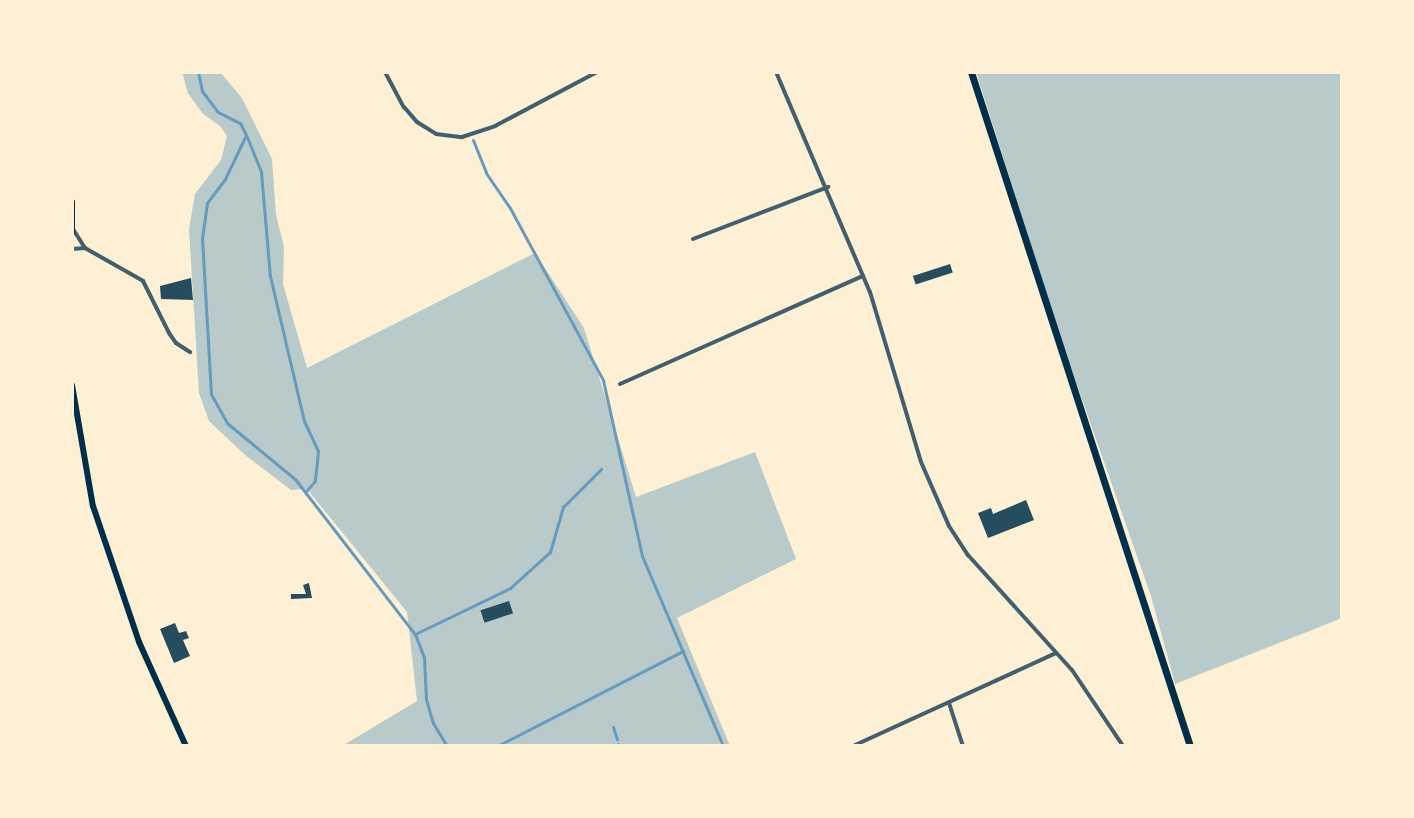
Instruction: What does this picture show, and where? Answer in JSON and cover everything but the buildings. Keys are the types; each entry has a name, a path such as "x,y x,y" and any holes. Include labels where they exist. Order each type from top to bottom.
{"main road":[{"path":"971,72 1190,746"},
{"path":"72,202 72,230"},
{"path":"72,385 93,506 143,653 186,746"}],"street":[{"path":"385,72 417,122 436,134 462,137 495,126 597,72"},
{"path":"776,72 828,187 863,276 921,462 949,526 968,555 1056,653 1095,702 1123,746"},
{"path":"693,239 828,187"},
{"path":"72,230 85,248 143,281 169,333 176,343 190,352"},
{"path":"72,249 85,248"},
{"path":"620,384 863,276"},
{"path":"853,746 1056,653"},
{"path":"949,703 963,746"}],"shaded area":[{"path":"182,72 220,72 242,98 272,159 276,215 284,247 283,284 307,368 535,253 584,328 636,497 755,452 796,559 677,618 730,746 342,746 417,701 407,612 307,489 291,490 245,455 209,421 199,393 189,229 195,194 221,160 227,136 220,126 203,114 188,93"},
{"path":"976,72 1342,72 1342,618 1175,684 1151,596 1062,342"}],"waterway":[{"path":"198,72 202,91 218,112 240,123 246,135 225,179 207,203 202,238 211,394 227,423 295,479 415,634 424,657 426,699 433,723 447,746"},
{"path":"247,137 261,172 270,276 304,421 318,451 315,481 306,491"},
{"path":"473,140 486,173 510,208 603,380 642,556 723,746"},
{"path":"415,634 510,588 550,552 563,507 601,469"},
{"path":"497,746 683,651"},
{"path":"613,727 617,739"}]}
